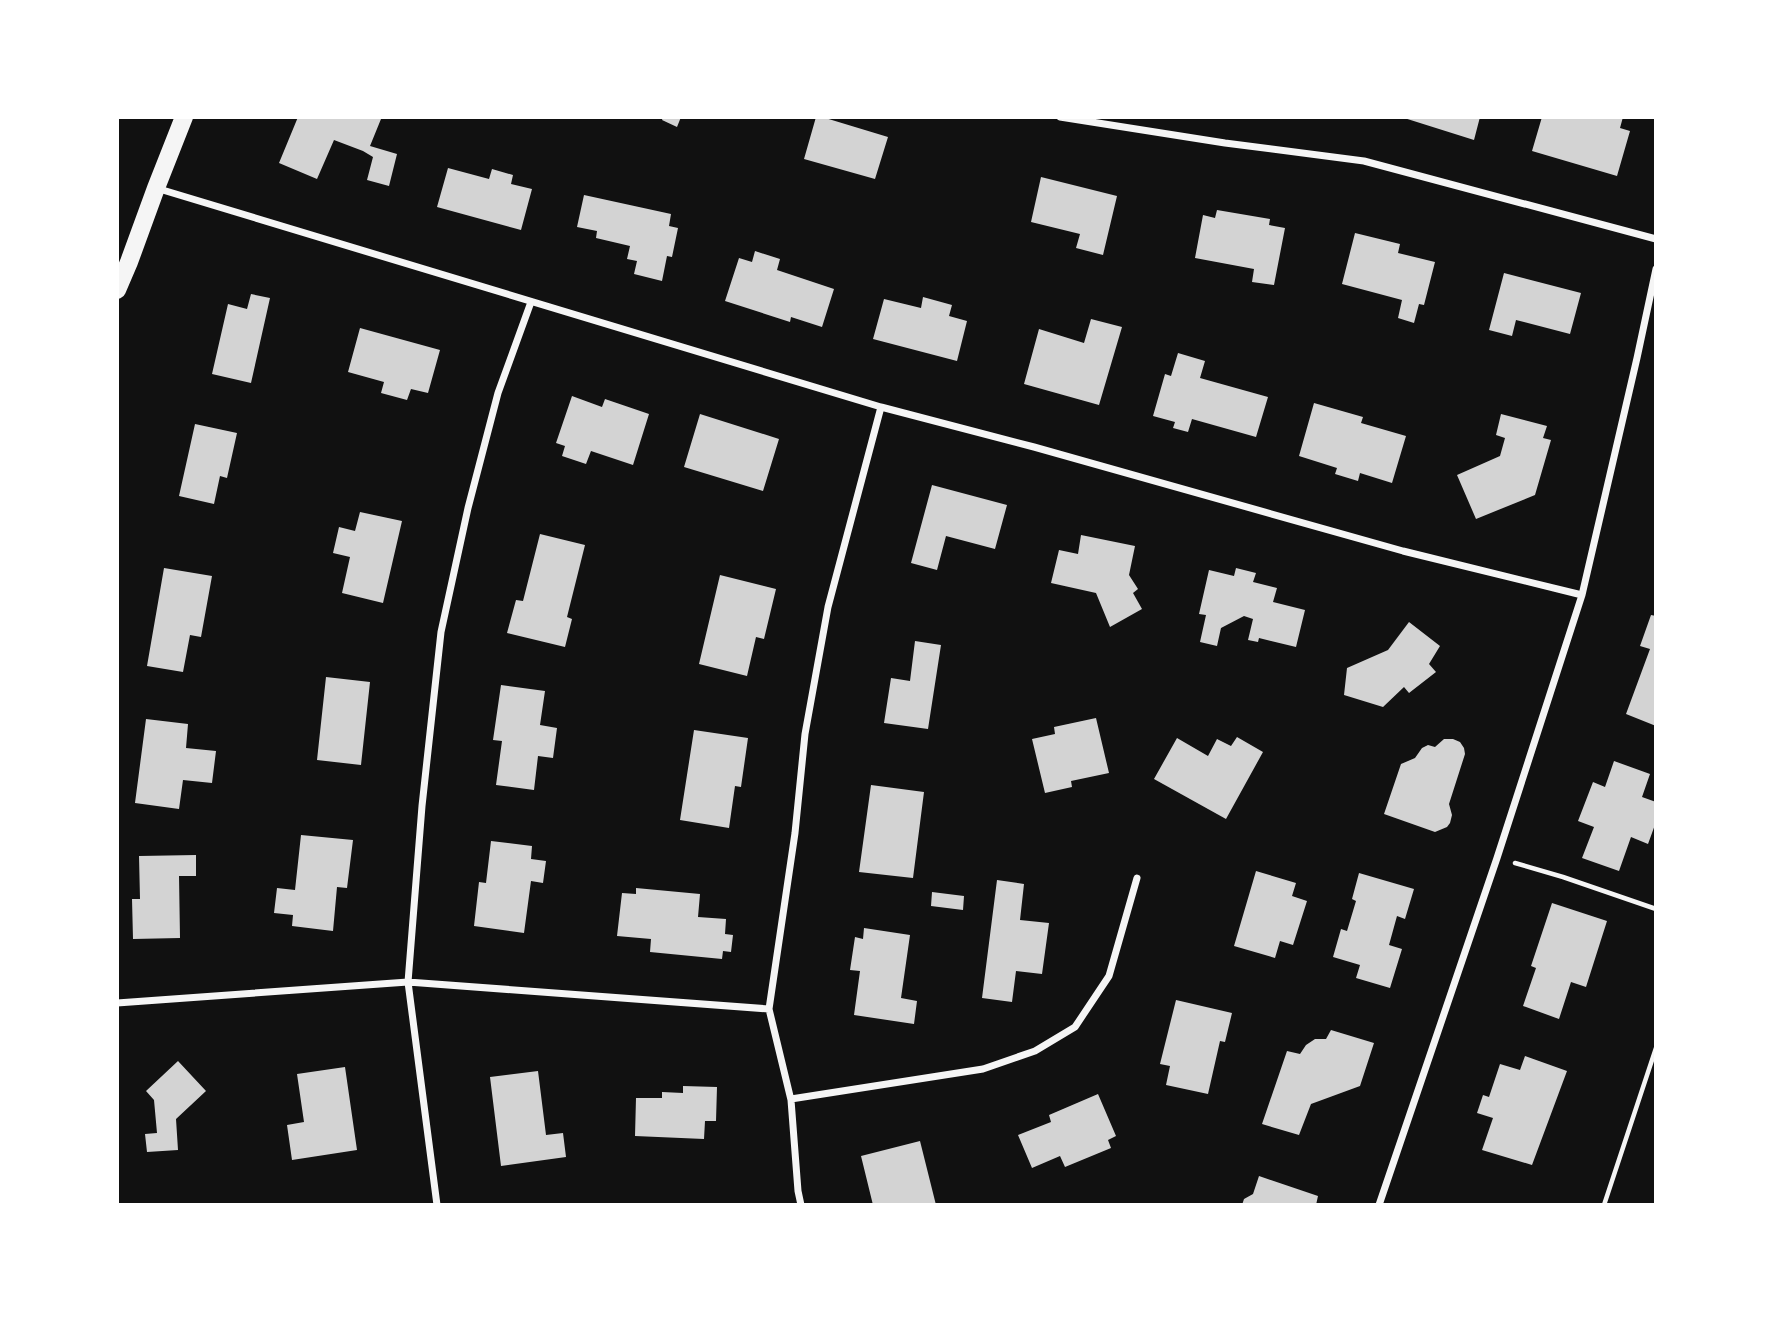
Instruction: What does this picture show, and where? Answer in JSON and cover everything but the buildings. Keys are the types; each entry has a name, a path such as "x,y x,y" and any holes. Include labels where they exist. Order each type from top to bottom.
{"main road":[{"path":"117,290 184,117"}],"street":[{"path":"1060,117 1224,143 1364,161 1656,239"},
{"path":"156,188 881,407 1034,447 1403,551 1582,595"},
{"path":"1379,1205 1497,858 1582,595 1656,269"},
{"path":"437,1205 408,982 422,806 441,632 468,508 498,393 531,302"},
{"path":"801,1205 797,1191 791,1099 769,1009 795,832 804,734 825,620 881,407"},
{"path":"791,1099 983,1069 1035,1051 1074,1027 1109,976 1137,878"},
{"path":"117,1003 408,982 769,1009"}],"path":[{"path":"1497,858 1656,909"},
{"path":"1604,1205 1656,1048"}]}
